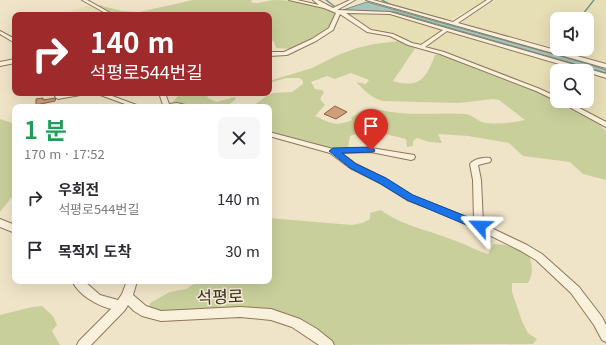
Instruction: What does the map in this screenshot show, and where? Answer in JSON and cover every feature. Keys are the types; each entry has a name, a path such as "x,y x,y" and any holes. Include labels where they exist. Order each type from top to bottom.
{"street":[{"path":"84,0 106,12"},
{"path":"291,0 325,7 336,11 346,15 368,31 391,35 410,44 423,46 550,96"},
{"path":"316,0 325,7"},
{"path":"272,54 285,54 314,40 331,29 336,11 344,2 353,0"},
{"path":"368,0 606,66"},
{"path":"454,24 490,0"},
{"path":"336,11 386,13 606,76"},
{"path":"423,46 446,30"},
{"path":"0,32 12,39"},
{"path":"0,64 12,62"},
{"path":"58,97 64,96"},
{"path":"107,96 130,104"},
{"path":"574,108 606,125"},
{"path":"272,135 333,151 371,150 411,157"},
{"path":"333,151 357,169 383,181 410,198 451,213 480,226 539,257 558,274 588,306 606,336"},
{"path":"480,226 477,180 474,164 476,162 487,160"},
{"path":"0,223 12,228"},
{"path":"80,284 88,292 104,303 124,301"},
{"path":"83,345 124,301 131,284"},
{"name":"석평로","path":"124,301 139,310 149,314 161,316 242,313 266,314 283,317 299,324 328,345"}],"shaded area":[{"path":"385,0 486,0 450,20 387,3"},
{"path":"496,0 593,0 583,12 550,12 550,47 462,23 464,20"},
{"path":"596,0 606,0 606,64 579,56 594,56 594,12 587,12"},
{"path":"90,5 103,12 69,12"},
{"path":"345,13 387,14 555,64 550,64 550,94 528,83 412,43 393,34 369,31"},
{"path":"594,75 606,79 606,121 579,108 594,108"}],"green space":[{"path":"193,0 252,0 251,2 257,3 282,0 311,4 332,11 334,12 334,20 330,27 312,40 291,49 276,48 274,41 272,41 272,12 139,12"},
{"path":"99,5 122,11 139,12 110,12 96,6"},
{"path":"399,41 416,47 393,81 410,84 421,80 428,70 435,55 442,55 534,90 550,98 550,108 568,108 600,125 606,131 606,180 583,174 570,162 523,156 509,143 468,136 438,134 442,143 429,142 417,138 413,141 413,146 407,147 406,139 385,134 383,131 373,128 350,136 348,148 334,149 272,134 272,104 255,104 267,96 272,96 273,93 292,92 303,84 303,81 300,78 286,78 272,82 272,80 312,68 338,55 374,44","holes":["351,73 369,80 366,84 356,82 372,96 383,101 459,103 493,99 499,100 525,120 509,123 492,123 482,122 471,115 466,114 410,114 370,109 361,111 351,118 352,120 337,124 315,116 325,105 320,99 324,92 322,90 315,89 311,82 327,76 335,79"]},
{"path":"178,96 207,96 208,98 216,102 235,97 236,99 230,104 181,104 173,102"},
{"path":"0,119 12,123 12,197 0,212"},
{"path":"381,210 398,220 447,237 488,254 494,244 506,245 529,254 532,269 530,279 528,283 512,283 512,292 522,321 528,333 537,339 533,344 335,345 307,323 286,314 264,309 158,311 149,308 150,303 170,292 186,289 194,284 272,284 272,218 352,225 362,223 370,219 370,213"},
{"path":"42,306 53,316 57,325 52,331 60,345 0,345 0,315"}],"water":[{"path":"367,2 550,53 550,56 560,56 588,64 575,64 395,12 343,10"},
{"path":"594,66 606,70 606,73 594,70"}],"building":[{"path":"43,98 43,100 56,98 55,101 41,104 36,104 36,99"},
{"path":"335,106 347,112 336,119 324,114"}],"waterway":[{"path":"326,0 334,6"},
{"path":"382,0 389,4 446,20"},
{"path":"585,12 594,0"}],"route":[{"path":"371,150 358,149 333,151 353,166 383,181 410,198 480,226"}]}
